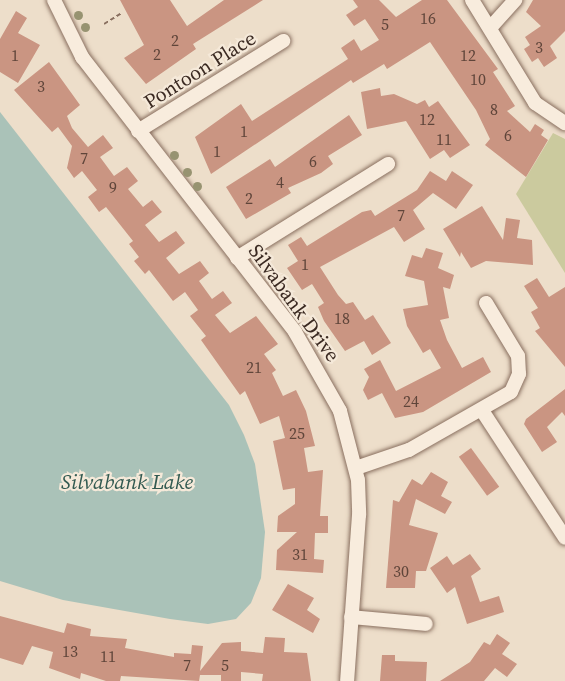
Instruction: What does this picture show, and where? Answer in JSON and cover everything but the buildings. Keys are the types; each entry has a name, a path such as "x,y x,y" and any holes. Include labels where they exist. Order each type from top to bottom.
{"street":[{"name":"Silvabank Drive","path":"54,0 82,57 237,258 326,380 340,411 356,468 359,514 347,681"},
{"path":"472,0 535,103 565,123"},
{"path":"490,28 515,0"},
{"name":"Pontoon Place","path":"138,131 283,41"},
{"path":"237,258 388,164"},
{"path":"356,468 400,455 483,412 511,392 520,363 486,303"},
{"path":"483,412 565,537"},
{"path":"351,617 426,624"}],"path":[{"path":"104,24 123,12"}],"green space":[{"path":"553,133 565,139 565,273 516,194"}],"water":[{"name":"Silvabank Lake","path":"0,112 229,405 244,435 255,464 265,532 261,578 251,603 236,619 208,624 170,619 63,600 0,581"}]}
